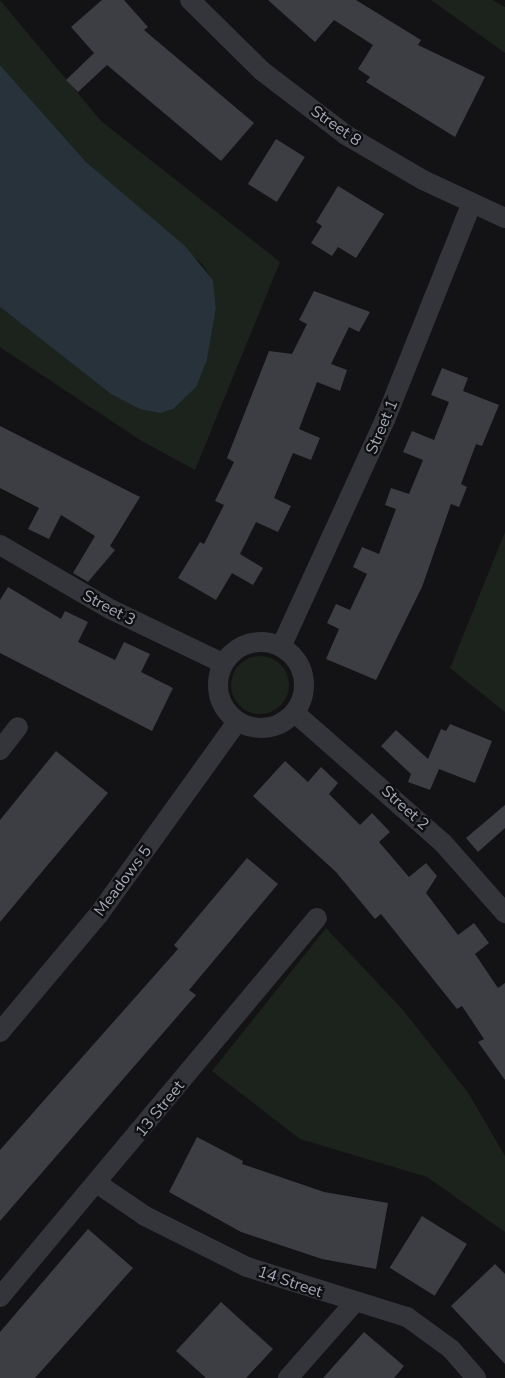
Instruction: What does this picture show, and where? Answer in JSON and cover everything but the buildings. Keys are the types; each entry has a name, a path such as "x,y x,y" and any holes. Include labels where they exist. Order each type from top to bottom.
{"street":[{"name":"Street 8","path":"190,0 262,71 346,135 472,203 505,218"},
{"name":"Street 1","path":"281,647 385,420 472,203"},
{"name":"Street 3","path":"0,544 110,609 222,663"},
{"path":"248,644 281,647 291,654 304,677 295,713 267,729 237,722 218,696 222,663 248,644"},
{"name":"Street 2","path":"295,713 443,843 505,912"},
{"name":"Meadows 5","path":"0,1032 99,914 237,722"},
{"path":"0,750 18,727"},
{"name":"13 Street","path":"0,1297 98,1184 317,918"},
{"name":"14 Street","path":"98,1184 145,1216 212,1252 282,1280 407,1317 431,1331 476,1378"},
{"path":"288,1378 355,1302"}],"shaded area":[{"path":"0,0 101,121 280,262 195,470 140,440 0,347 0,307 111,394 207,360 216,308 213,280 202,264 86,162 0,65"},
{"path":"431,0 492,0 505,7 505,53"},
{"path":"0,65 86,162 185,246 213,280 216,308 207,360 196,387 173,409 160,413 140,409 111,394 0,307"},
{"path":"505,532 505,712 450,668"},
{"path":"254,656 266,656 281,664 289,679 289,691 281,706 266,714 254,714 239,706 231,691 231,679 239,664"},
{"path":"326,928 403,1010 469,1094 505,1156 505,1232 427,1177 300,1139 212,1071"}]}
